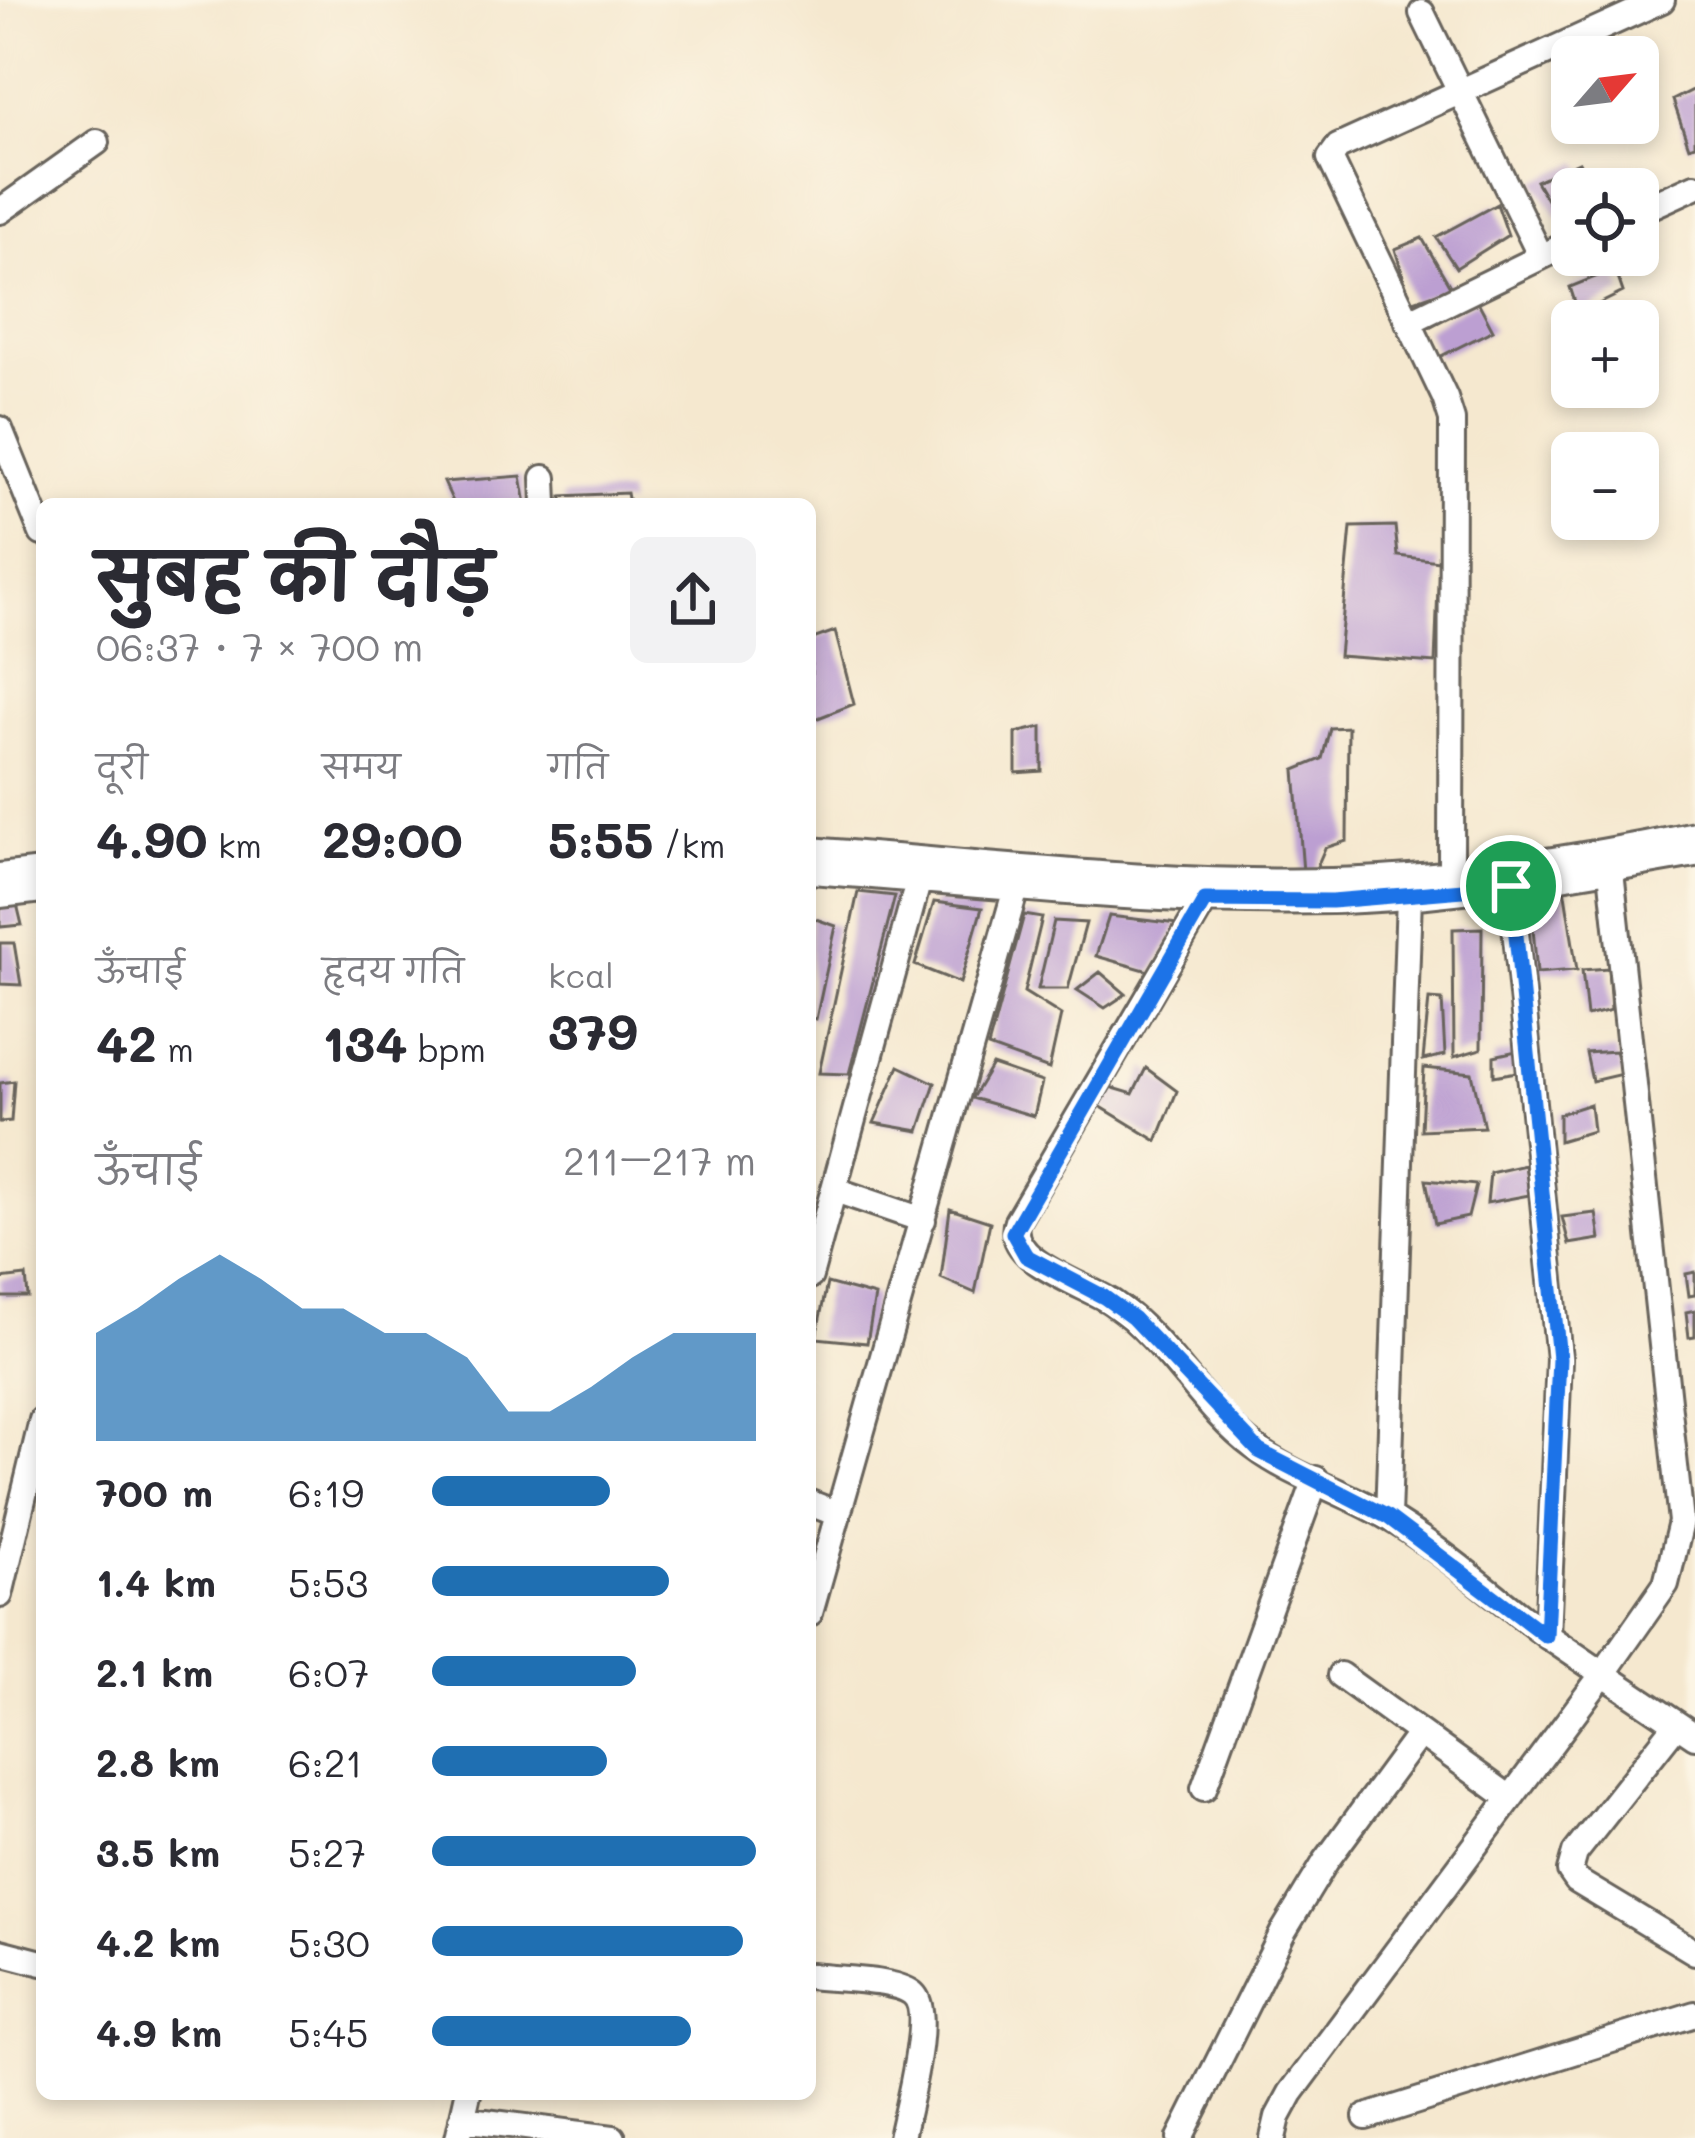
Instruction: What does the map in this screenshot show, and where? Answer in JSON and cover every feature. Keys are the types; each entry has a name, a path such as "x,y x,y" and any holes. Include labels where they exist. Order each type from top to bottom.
{"street":[{"path":"1451,873 1455,441 1445,398 1330,158 1338,147 1661,0"},
{"path":"1422,14 1541,256"},
{"path":"0,211 97,142"},
{"path":"1659,202 1695,186"},
{"path":"1408,322 1551,251"},
{"path":"0,429 36,516"},
{"path":"816,850 1205,880 1332,881 1451,873 1695,834"},
{"path":"816,871 1118,896 1332,901 1511,886 1694,854 1695,867"},
{"path":"1273,2138 1291,2093 1666,1584 1688,1521 1611,871"},
{"path":"0,876 36,872"},
{"path":"816,1255 919,879"},
{"path":"816,1592 1017,885"},
{"path":"1511,886 1559,1359 1546,1636"},
{"path":"0,896 36,891"},
{"path":"1388,1517 1409,896"},
{"path":"1205,900 1013,1233 1026,1256 1104,1297 1133,1318 1248,1443 1388,1517 1546,1636 1685,1731 1575,1852 1570,1871 1576,1881 1695,1952"},
{"path":"835,1190 922,1220"},
{"path":"0,1595 36,1445"},
{"path":"1204,1789 1316,1479"},
{"path":"816,1505 838,1514"},
{"path":"1340,1675 1510,1798"},
{"path":"1180,2138 1283,1932 1326,1861 1420,1733"},
{"path":"0,1952 36,1961"},
{"path":"816,1977 899,1987 921,2004 922,2025 901,2138"},
{"path":"1366,2117 1695,2014"},
{"path":"462,2117 613,2138"}],"building":[{"path":"1695,89 1695,145 1689,147 1673,100"},
{"path":"1551,174 1551,207 1536,181"},
{"path":"1497,204 1508,235 1456,268 1436,237"},
{"path":"1422,238 1451,288 1411,302 1395,249"},
{"path":"1598,276 1617,276 1623,292 1607,300 1574,300 1570,287"},
{"path":"1477,300 1493,330 1439,357 1426,329"},
{"path":"521,476 525,498 451,498 444,482"},
{"path":"627,493 628,498 562,498"},
{"path":"1395,526 1398,556 1439,561 1435,663 1339,656 1351,527"},
{"path":"835,631 854,704 816,719 816,638"},
{"path":"1042,727 1042,771 1016,773 1016,733"},
{"path":"1348,727 1347,841 1325,848 1315,871 1303,872 1295,770 1322,759 1330,728"},
{"path":"1564,888 1577,970 1537,973 1530,895"},
{"path":"858,892 895,896 849,1074 819,1073"},
{"path":"934,902 982,908 960,983 915,965"},
{"path":"17,904 22,925 0,927 0,907"},
{"path":"1024,915 1042,918 1024,992 1061,1015 1049,1069 988,1047"},
{"path":"1109,916 1178,924 1152,972 1096,956"},
{"path":"816,919 836,926 816,1019"},
{"path":"1054,921 1086,923 1068,989 1038,989"},
{"path":"1482,928 1481,1049 1454,1057 1453,929"},
{"path":"0,943 14,943 21,985 0,984"},
{"path":"1608,968 1611,1010 1587,1016 1582,970"},
{"path":"1100,972 1126,994 1105,1008 1077,990"},
{"path":"1429,999 1442,1000 1445,1055 1423,1060"},
{"path":"1516,1051 1517,1072 1494,1076 1494,1056"},
{"path":"1615,1051 1622,1074 1592,1081 1586,1053"},
{"path":"992,1065 1042,1082 1034,1116 972,1098"},
{"path":"899,1066 935,1083 919,1131 874,1123"},
{"path":"1146,1068 1177,1091 1157,1141 1098,1105 1110,1087 1133,1094"},
{"path":"1424,1068 1472,1073 1484,1127 1421,1130"},
{"path":"14,1081 11,1121 0,1122 0,1083"},
{"path":"1590,1104 1593,1131 1559,1141 1559,1114"},
{"path":"1525,1165 1529,1195 1487,1203 1490,1173"},
{"path":"1426,1180 1476,1185 1468,1217 1435,1224"},
{"path":"950,1209 990,1222 975,1293 941,1278"},
{"path":"1596,1213 1600,1239 1569,1244 1562,1217"},
{"path":"1695,1272 1695,1295 1689,1296 1686,1274"},
{"path":"26,1276 28,1297 0,1297 0,1279"},
{"path":"827,1283 875,1296 867,1343 816,1338"},
{"path":"1695,1310 1695,1336 1689,1337 1686,1312"}],"route":[{"path":"1511,886 1559,1359 1546,1636 1388,1517 1248,1443 1133,1318 1104,1297 1026,1256 1013,1233 1205,900 1332,901 1511,886"}]}
